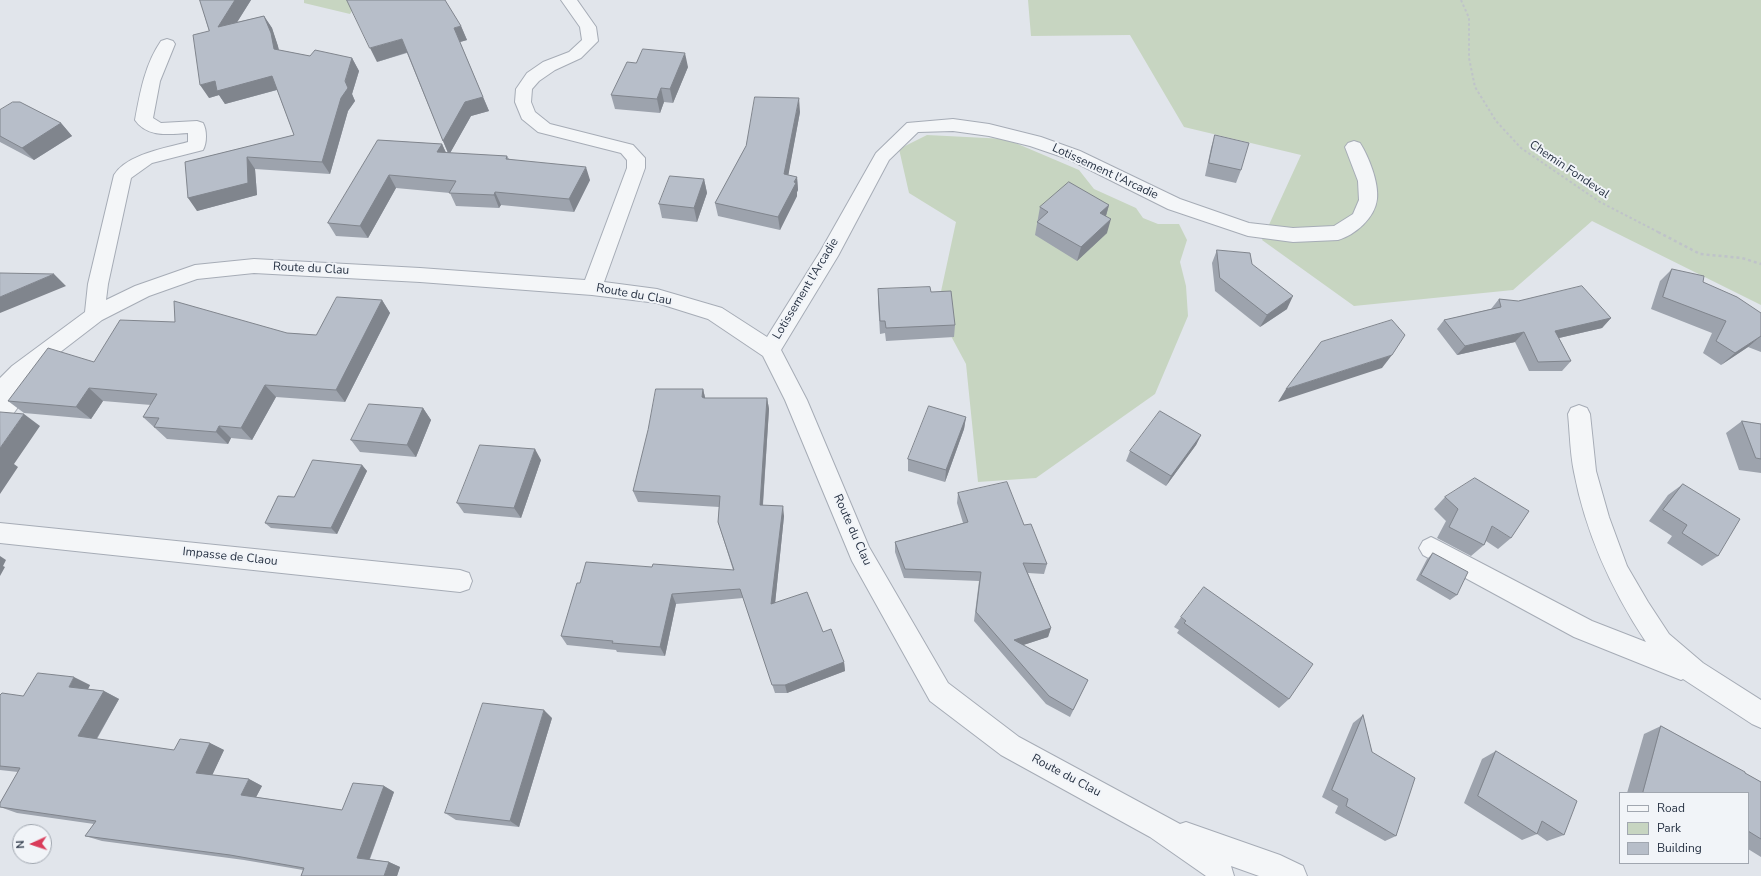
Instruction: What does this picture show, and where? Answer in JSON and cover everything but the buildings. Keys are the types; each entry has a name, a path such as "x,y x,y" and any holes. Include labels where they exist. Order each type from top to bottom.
{"street":[{"path":"569,0 588,27 590,41 575,55 549,66 533,77 524,89 523,102 528,115 544,128 627,149 636,158 636,168 592,288"},
{"path":"94,315 98,284 124,175 146,160 197,146 197,127 158,129 144,120 149,87 157,62 167,44"},
{"name":"Lotissement l'Arcadie","path":"770,350 828,256 882,157 913,127 953,124 989,130 1035,141 1074,155 1174,204 1248,229 1293,235 1338,233 1360,218 1368,200 1367,180 1354,147"},
{"name":"Route du Clau","path":"0,391 19,372 94,315 142,291 195,272 254,266 428,275 592,288 657,296 715,313 770,350 796,400 860,553 939,692 1010,746 1160,827 1221,872"},
{"path":"0,415 46,352"},
{"path":"1579,414 1585,471 1597,517 1617,571 1660,642 1694,672 1761,715"},
{"name":"Impasse de Claou","path":"0,533 460,581"},
{"path":"1431,548 1583,628 1694,672"},
{"name":"Route du Clau","path":"1160,827 1280,869 1293,876"}],"path":[{"name":"Chemin Fondeval","path":"1461,0 1469,18 1470,58 1475,87 1496,121 1521,148 1600,202 1700,254 1742,258 1761,264"}],"green space":[{"path":"304,0 359,0 350,14 304,3"},
{"path":"1028,0 1761,0 1761,305 1592,221 1513,290 1354,306 1262,240 1301,155 1184,127 1130,35 1031,36"},
{"path":"927,135 1006,139 1079,170 1094,189 1136,208 1143,218 1158,224 1179,224 1187,240 1180,262 1186,286 1188,316 1155,394 1036,478 978,482 966,364 937,310 956,222 909,193 899,149"}]}
